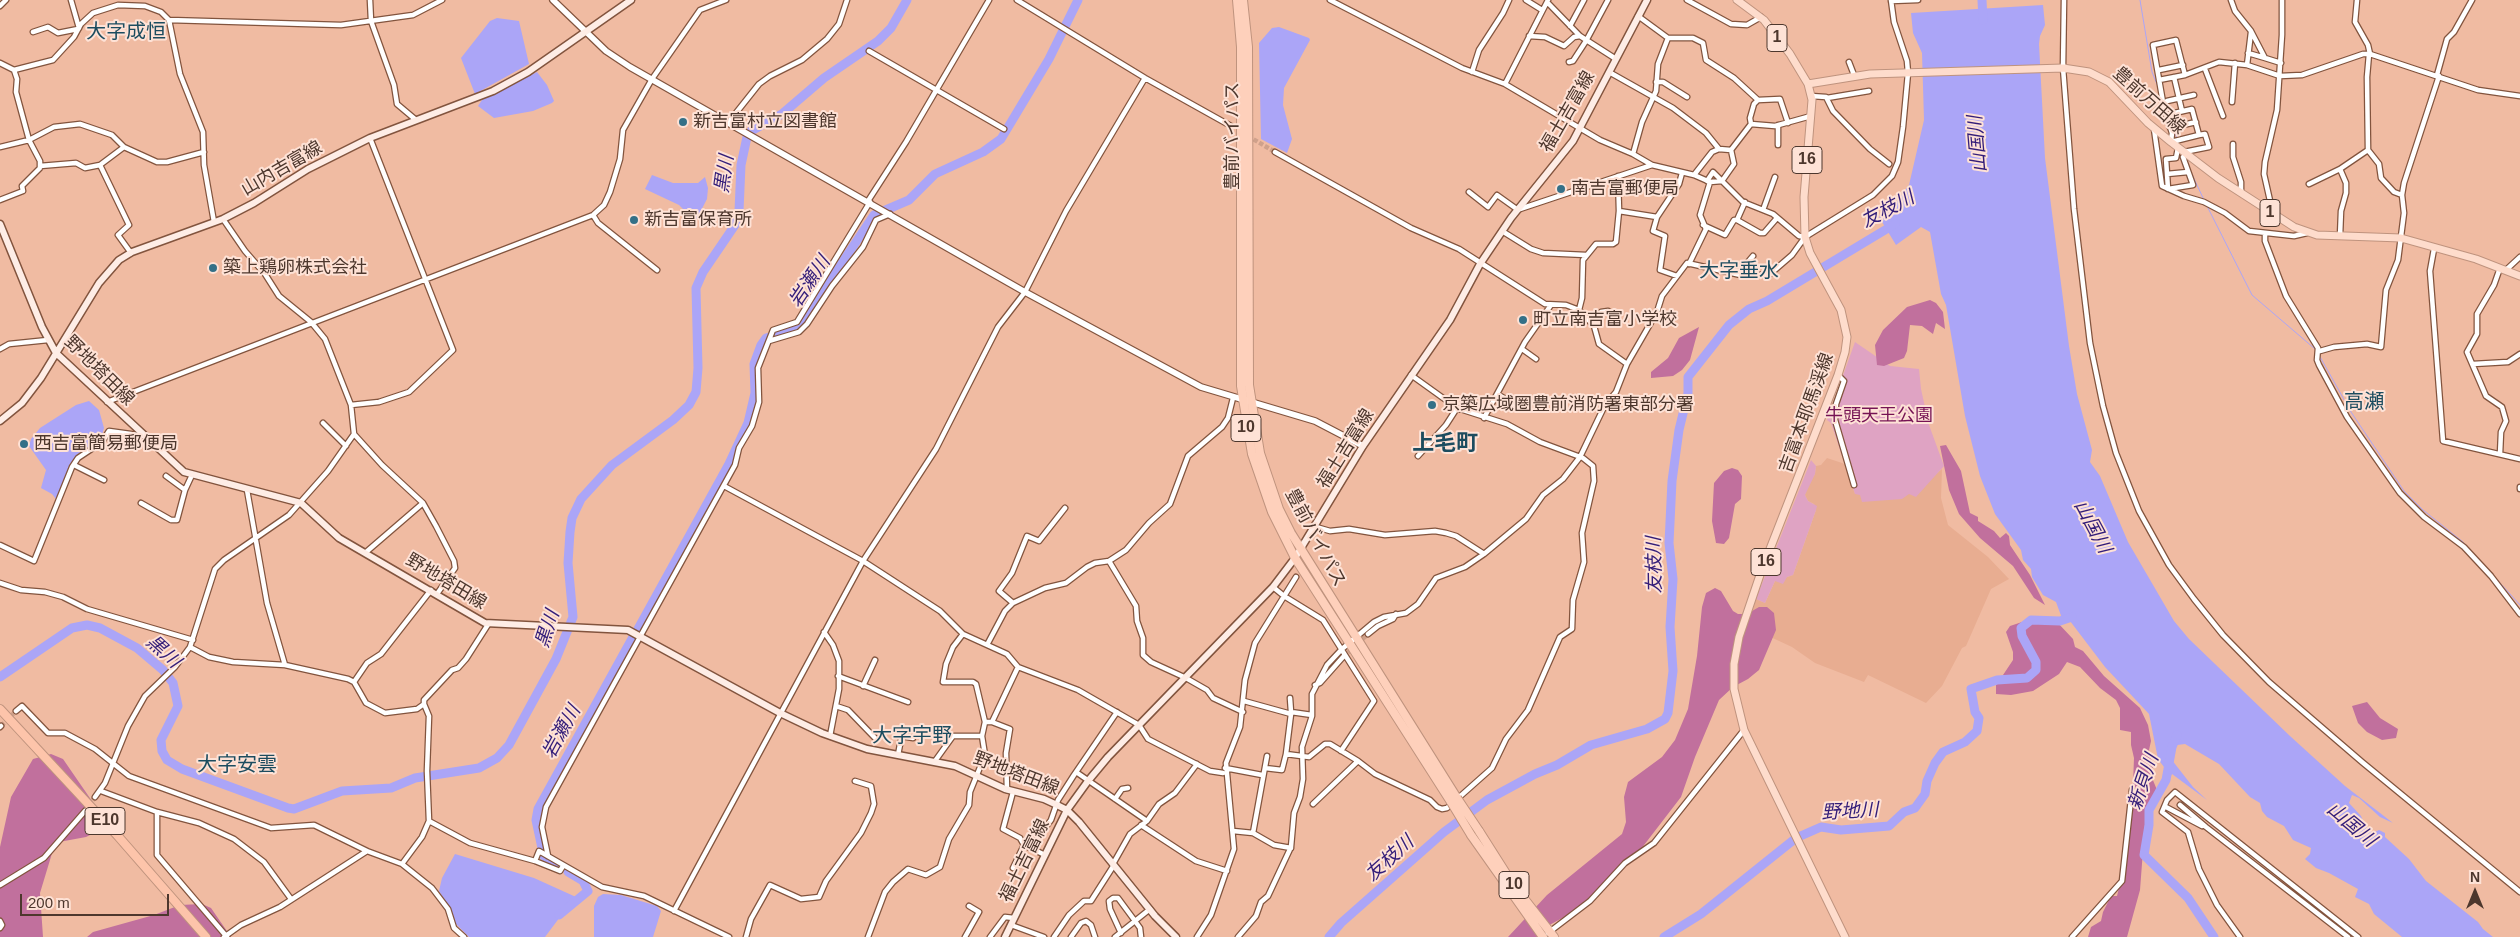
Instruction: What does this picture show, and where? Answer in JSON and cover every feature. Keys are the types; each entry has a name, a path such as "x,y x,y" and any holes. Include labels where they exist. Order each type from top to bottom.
{"highway":[{"name":"豊前バイパス","path":"1237,0 1241,47 1240,320 1242,400 1252,454 1262,487 1295,558 1353,640"},
{"name":"豊前バイパス","path":"1244,0 1248,47 1248,320 1250,403 1260,453 1270,484 1291,533 1353,640 1454,800 1471,835 1546,936"},
{"name":"E10","path":"0,709 117,835 206,937"},
{"name":"豊前バイパス","path":"1454,800 1479,830 1546,936"}],"main road":[{"name":"山内吉富線","path":"0,421 22,403 107,273 130,253 223,219 254,203 308,169 370,138 493,91 528,72 631,0"},
{"name":"福土吉富線","path":"1005,937 1067,810 1088,781 1139,725 1273,587 1295,558 1363,446 1450,320 1480,264 1502,231 1564,154 1647,0"},
{"name":"1","path":"1737,0 1761,18 1790,54 1808,84"},
{"name":"豊前万田線","path":"1808,84 1854,75 2061,68 2090,72 2101,77 2184,154 2273,215 2307,232 2340,236 2401,238 2520,276"},
{"name":"吉富本耶馬渓線","path":"1808,84 1811,96 1811,116 1804,197 1805,237 1810,253 1843,316 1847,335 1845,352 1838,375 1761,572 1739,637 1734,664 1734,689 1744,730 1846,937"},
{"name":"野地塔田線","path":"0,224 48,340 56,353 184,472 301,503 339,538 434,592 470,615 489,623 616,628 642,636 780,713 830,736 867,749 935,761 978,776 1010,791 1057,804 1067,810 1176,937"}],"street":[{"path":"0,6 6,0"},
{"path":"71,0 78,28"},
{"path":"144,0 145,6"},
{"path":"370,0 371,21 394,85 397,104 416,120"},
{"path":"169,20 342,25 413,15 442,0"},
{"path":"553,0 606,51 738,129 879,207 1025,292 1201,387 1315,422 1363,446"},
{"path":"107,402 593,215 604,205 610,192 620,159 622,130 652,79 700,10 726,0"},
{"path":"728,123 759,84 770,76 802,60 827,39 839,24 847,0"},
{"path":"548,856 542,827 546,807 735,466 739,448 752,426 759,402 758,368 773,330 797,322 989,0"},
{"path":"1017,0 1146,78 1231,126"},
{"path":"1330,0 1472,72 1506,84 1600,140 1633,154 1652,165 1694,175 1708,181 1722,181"},
{"path":"1472,72 1479,50 1503,13 1508,0"},
{"path":"1526,0 1542,10"},
{"path":"1570,26 1584,0"},
{"path":"1569,62 1573,61 1586,41 1608,0"},
{"path":"1687,0 1731,24 1747,25 1761,18"},
{"path":"1238,937 1256,916 1261,902 1268,896 1290,848 1294,835 1294,813 1303,779 1301,757 1312,715 1312,694 1327,664 1374,622 1384,617 1406,612 1418,604 1436,578 1465,567 1484,554 1526,519 1543,495 1563,479 1580,458 1605,404 1616,392 1627,364 1657,312 1662,296 1687,263 1738,274 1770,274 1792,255 1805,237 1873,196 1892,176 1898,162 1910,73 1894,22 1893,1 1918,0"},
{"path":"2064,0 2061,68 2074,209 2090,343 2103,406 2116,453 2143,519 2169,565 2194,599 2223,635 2269,682 2362,762 2520,892"},
{"path":"2231,0 2235,10 2251,31 2265,58"},
{"path":"2273,215 2264,174 2277,110 2281,62 2282,0"},
{"path":"2357,0 2355,22 2368,45 2369,54 2366,77 2368,150 2378,164 2381,178 2394,192 2402,195"},
{"path":"2320,351 2334,347 2367,344 2382,347 2386,290 2398,260 2401,238 2404,213 2402,195 2447,39 2454,32 2472,0"},
{"path":"1506,84 1547,1 1580,36 1616,59"},
{"path":"0,63 14,70 53,60 74,37 78,28 93,13 118,5 145,6 161,12 169,20 180,74 203,132 204,164 214,222"},
{"path":"1638,16 1668,38 1693,38 1703,43 1706,60 1734,78 1758,100 1780,99 1788,123"},
{"path":"33,32 48,27 58,33 78,28"},
{"path":"2248,65 2251,31"},
{"path":"1530,36 1545,38 1564,46 1574,37 1580,36"},
{"path":"1633,154 1642,122 1653,97 1658,64 1668,38"},
{"path":"2168,189 2166,159 2176,158 2209,147 2205,134 2171,142 2170,128 2153,45 2176,40 2185,76"},
{"path":"869,51 1004,129"},
{"path":"2248,53 2281,62"},
{"path":"2159,80 2185,76 2219,62 2248,65 2280,76 2315,72 2363,54 2369,54 2438,75 2478,90 2520,96"},
{"path":"1849,62 1854,75"},
{"path":"2232,102 2235,63"},
{"path":"2158,70 2183,65"},
{"path":"2205,69 2223,116"},
{"path":"14,70 17,79 16,92 29,140 40,166"},
{"path":"1609,72 1673,108 1706,133 1719,149"},
{"path":"2174,77 2182,111"},
{"path":"674,911 863,562 936,449 998,327 1025,292 1066,210 1146,78"},
{"path":"1656,82 1663,82 1687,97"},
{"path":"1811,96 1827,98 1869,91"},
{"path":"2167,101 2194,95"},
{"path":"1827,98 1833,111 1870,149 1889,164"},
{"path":"1722,181 1734,164 1731,150 1751,124 1752,111 1758,100"},
{"path":"2166,114 2192,109 2199,135"},
{"path":"1751,124 1778,125 1811,116"},
{"path":"2170,128 2196,122"},
{"path":"0,147 29,140 54,127 80,124 112,134 124,147 158,162 167,162 204,152"},
{"path":"1778,125 1778,145"},
{"path":"2154,128 2162,186 2204,202 2225,213 2242,228 2294,236 2307,232"},
{"path":"351,405 379,402 409,392 453,350 370,138"},
{"path":"2233,144 2233,157 2241,182 2241,193"},
{"path":"0,200 23,191 22,186 40,166 76,163 85,168 100,165 124,147"},
{"path":"1694,175 1712,152 1719,149 1731,150"},
{"path":"2308,184 2340,168 2368,150"},
{"path":"1275,152 1411,228 1459,249 1545,304 1566,304 1579,310 1592,324 1599,344 1627,364"},
{"path":"2168,189 2193,186 2184,154"},
{"path":"2176,158 2184,154"},
{"path":"100,165 129,225 118,235 130,253"},
{"path":"1469,192 1488,207 1497,195 1519,210 1652,165"},
{"path":"2340,168 2346,193 2341,211 2340,236"},
{"path":"1689,264 1706,229 1700,215 1708,181 1713,172 1745,202 1773,214 1799,236 1805,237"},
{"path":"2167,174 2188,172"},
{"path":"1677,276 1660,270 1665,236 1653,231 1657,217 1678,184 1682,173"},
{"path":"1579,310 1582,298 1582,264 1586,255 1596,244 1613,244 1616,242 1619,211 1618,176"},
{"path":"1763,210 1775,176"},
{"path":"1703,225 1725,235 1734,220 1737,220 1745,202"},
{"path":"1619,211 1657,217"},
{"path":"769,341 799,332 807,324 832,286 863,247 876,220 888,213"},
{"path":"593,215 598,224 657,270"},
{"path":"1737,220 1760,233 1764,233 1776,218"},
{"path":"223,219 245,251 265,274 279,296 311,322 325,339 351,405 354,434 382,465 422,504 454,561 455,568 381,654 367,663 354,682"},
{"path":"1502,231 1543,253 1586,255"},
{"path":"2265,232 2265,241 2286,296 2320,351"},
{"path":"2434,249 2430,271 2443,441 2520,459"},
{"path":"1738,274 1753,256"},
{"path":"2500,454 2501,432 2506,421 2502,407 2486,396 2467,352 2477,334 2476,317 2503,269 2520,256"},
{"path":"1484,418 1522,349 1551,305"},
{"path":"1592,324 1601,312 1608,310"},
{"path":"0,349 10,344 48,340"},
{"path":"1522,349 1536,359"},
{"path":"2320,351 2317,360 2347,417 2400,493 2424,518 2464,548 2491,576 2520,614"},
{"path":"2473,364 2508,362 2520,354"},
{"path":"1286,754 1301,757 1314,754 1325,744 1330,744 1375,774 1430,800 1442,809 1464,795 1492,768 1506,739 1528,710 1560,637 1572,629 1573,600 1584,562 1582,533 1595,472 1589,462 1540,442 1506,424 1457,408 1411,375"},
{"path":"1838,375 1844,381 1836,404 1835,420 1854,485"},
{"path":"1497,394 1514,404"},
{"path":"988,643 1005,611 1013,603 1045,588 1066,583 1094,563 1109,561 1126,550 1149,523 1170,504 1188,456 1222,427 1228,418 1233,398"},
{"path":"1418,456 1446,425 1457,408"},
{"path":"323,423 346,446"},
{"path":"0,545 34,561 78,458 102,442 109,431 145,436"},
{"path":"95,797 101,791 136,710 145,696 184,658 190,647 215,569 224,560 289,515 328,471 354,434"},
{"path":"74,465 104,480"},
{"path":"141,503 171,520 177,520 185,490 192,475"},
{"path":"166,476 185,490"},
{"path":"724,486 863,562 940,611 963,634 988,643 1007,654 1018,667 1078,690 1139,725 1148,739 1196,764 1224,771 1262,775"},
{"path":"247,490 267,603 285,665"},
{"path":"365,553 422,504"},
{"path":"1013,603 999,591 1012,573 1026,536 1039,541 1065,508"},
{"path":"1316,526 1330,531 1348,528 1385,535 1436,531 1456,536 1484,554"},
{"path":"1109,561 1136,606 1137,621 1143,638 1143,655 1151,662 1207,690 1213,698 1242,712"},
{"path":"1197,937 1211,915 1234,849 1224,771 1240,727 1246,680 1255,643 1296,578"},
{"path":"0,583 21,590 45,592 63,597 87,610 193,640"},
{"path":"1273,587 1323,620 1374,701 1341,751"},
{"path":"1368,634 1378,626 1393,619 1396,614"},
{"path":"402,864 422,837 430,821 427,771 429,716 424,700 452,670 458,668 466,659 489,623"},
{"path":"824,632 833,645 839,661 839,689 830,736"},
{"path":"868,937 885,892 893,882 908,869 926,875 940,867 949,839 969,804 970,792 985,755 982,736 985,722 976,684 973,682 943,682 946,664 953,648 963,634"},
{"path":"190,647 209,657 233,662 285,665 330,673 354,682 366,703 385,714 417,709 424,704"},
{"path":"1315,685 1320,683 1343,657"},
{"path":"863,686 874,660"},
{"path":"992,722 1018,667"},
{"path":"838,676 908,702"},
{"path":"1265,768 1282,770 1291,713 1290,698"},
{"path":"1244,701 1291,713 1312,715"},
{"path":"16,711 22,706 48,734 65,733 95,749 129,776 271,828 314,825 367,851 402,864 432,888 448,909 454,928 464,937"},
{"path":"836,706 848,710 876,739"},
{"path":"1030,848 1051,820 1057,804 1076,772 1117,712"},
{"path":"985,722 992,722 1010,729 1006,754 1010,791 1003,829 1020,838 1024,845 1045,855"},
{"path":"1546,936 1590,901 1625,863 1654,843 1744,730"},
{"path":"898,755 901,735 913,738"},
{"path":"935,761 953,736 982,736"},
{"path":"1253,833 1262,775 1267,756"},
{"path":"1313,804 1358,762"},
{"path":"1054,937 1068,915 1084,902 1091,900 1114,865 1130,834 1147,821 1159,804 1175,793 1196,764"},
{"path":"1076,772 1147,821"},
{"path":"746,937 751,919 770,885 801,899 819,897 826,881 861,833 874,804 871,786 855,781"},
{"path":"1115,799 1122,789 1128,788"},
{"path":"2072,937 2122,881 2132,790"},
{"path":"101,791 157,812 199,823 234,839 264,862 291,900"},
{"path":"2240,937 2217,906 2199,869 2188,832 2165,816 2162,810 2166,807 2167,800 2175,792 2358,937"},
{"path":"2180,805 2206,828 2348,937"},
{"path":"2166,807 2206,828"},
{"path":"0,885 44,858 85,811"},
{"path":"157,812 157,855 226,936 291,900 367,851"},
{"path":"430,821 470,843 535,861 560,871 563,866"},
{"path":"1142,825 1196,861 1227,870"},
{"path":"1233,831 1253,833 1274,845 1290,848"},
{"path":"1013,868 1024,845"},
{"path":"535,861 540,851 602,887 644,896 728,937"},
{"path":"1121,932 1110,908 1109,901 1113,898 1118,898 1135,921 1140,928 1141,937"},
{"path":"965,937 979,912 969,906"},
{"path":"1115,937 1150,908"},
{"path":"990,937 1005,917 1028,935 1044,937"},
{"path":"0,921 2,925 0,928"},
{"path":"1071,937 1081,922 1086,921 1091,925 1095,937"}],"shaded area":[{"path":"1930,300 1936,303 1943,312 1945,329 1936,323 1933,334 1922,326 1910,325 1907,351 1904,358 1884,366 1877,365 1875,345 1883,330 1907,307"},
{"path":"1699,327 1690,360 1682,370 1673,376 1651,378 1651,372 1668,358 1679,338"},
{"path":"1946,445 1961,471 1970,513 1978,517 1978,521 1994,531 2000,538 2006,533 2009,536 2010,545 2030,575 2045,605 2034,598 2013,566 1980,538 1959,514 1949,490 1940,446"},
{"path":"1827,458 1845,464 1855,494 1912,494 1942,469 1941,498 1948,525 1988,557 2009,579 1991,589 1966,646 1962,648 1942,686 1926,703 1868,675 1864,682 1815,663 1792,647 1764,634 1750,620 1756,599 1765,603 1775,581 1793,575 1816,510 1814,504 1808,501 1805,495 1806,489 1815,474 1816,466 1821,465"},
{"path":"1732,468 1738,470 1742,476 1741,499 1735,504 1729,538 1724,544 1716,543 1712,521 1714,483 1724,471"},
{"path":"1715,588 1721,591 1733,611 1738,614 1747,614 1759,607 1767,607 1774,613 1776,630 1759,670 1748,679 1733,687 1719,700 1695,757 1681,797 1641,849 1599,893 1575,911 1544,928 1537,937 1508,937 1547,895 1622,834 1626,822 1624,797 1628,782 1662,757 1675,740 1688,709 1697,656 1702,607 1706,593"},
{"path":"2040,616 2057,622 2073,639 2075,647 2083,651 2104,676 2140,708 2148,725 2151,741 2149,750 2153,767 2150,773 2157,790 2157,797 2148,804 2146,811 2140,890 2127,937 2088,937 2091,927 2101,921 2111,896 2117,896 2121,880 2126,874 2127,829 2131,825 2130,812 2136,790 2133,784 2134,758 2131,732 2120,730 2120,708 2116,700 2100,688 2080,667 2067,662 2059,674 2033,691 2011,695 1996,694 1996,683 2007,676 2003,675 2013,660 2013,652 2006,632 2010,626"},
{"path":"2367,702 2380,718 2398,729 2396,738 2382,740 2367,732 2358,723 2352,706"},
{"path":"51,754 63,759 94,804 99,820 98,831 86,837 59,842 53,850 40,893 43,937 0,937 0,847 11,797 33,759"},
{"path":"202,904 211,908 231,937 87,937 93,932 154,915 180,905"}],"green space":[{"name":"牛頭天王公園","path":"1855,342 1890,366 1919,369 1921,389 1929,425 1944,466 1916,497 1909,494 1902,499 1862,502 1860,495 1855,494 1831,423 1827,420"},
{"path":"1811,460 1816,466 1815,474 1805,495 1808,501 1817,506 1816,510 1793,575 1787,577 1783,584 1775,581 1765,603 1756,599"}],"water":[{"path":"2043,5 2045,25 2039,44 2045,158 2069,346 2077,394 2092,450 2090,462 2100,476 2128,542 2174,621 2189,639 2345,786 2393,823 2380,817 2359,798 2352,795 2349,803 2361,816 2365,826 2373,833 2379,830 2385,833 2385,837 2409,859 2426,881 2478,922 2493,937 2402,937 2374,914 2369,904 2355,897 2358,889 2316,868 2305,859 2310,854 2311,848 2293,840 2284,826 2267,817 2262,811 2260,803 2250,797 2219,764 2185,744 2170,746 2174,758 2168,755 2193,787 2207,800 2172,774 2165,785 2163,783 2167,771 2158,759 2149,714 2105,667 2070,621 2063,621 2056,602 2043,595 2032,577 2031,569 2023,560 2021,550 1995,514 1980,476 1965,416 1946,305 1941,294 1930,232 1921,227 1896,245 1879,217 1897,201 1909,185 1924,120 1922,53 1913,33 1911,13"},
{"path":"497,18 519,21 529,64 475,94 461,58 490,21"},
{"path":"1279,27 1310,40 1284,88 1283,105 1292,139 1287,153 1261,139 1259,43 1272,28"},
{"path":"537,72 547,85 554,101 552,103 533,111 494,118 478,106 482,100"},
{"path":"652,175 673,183 698,183 705,177 708,188 707,199 695,222 688,221 684,210 679,205 645,189"},
{"path":"89,401 99,410 104,428 102,435 91,448 79,453 70,464 56,499 52,494 41,488 46,470 29,446 31,439 40,428 76,405"},
{"path":"455,854 534,878 576,897 558,913 560,917 545,937 469,937 454,922 450,909 439,891 442,878"},
{"path":"603,894 621,895 657,906 661,911 653,937 594,937 594,906 598,897"}],"waterway":[{"name":"黒川","path":"0,677 72,628 87,625 100,628 137,648 163,670 173,683 178,706 161,740 162,751 167,760 182,769 294,809 342,791 391,788 415,778 479,768 497,758 509,745 556,659 573,617 568,563 570,532 572,518 581,499 612,465 673,420 689,405 696,392 698,368 696,288 703,272 735,225 739,211 741,165 747,137 751,131 782,114 824,78 878,41 891,28 907,0"},
{"name":"岩瀬川","path":"638,629 729,464 748,423 755,393 754,364 761,345 766,338 780,334 802,323 874,215 909,200 935,174 983,152 1001,139 1049,59 1078,0"},
{"name":"山国川","path":"1982,0 1983,20"},
{"path":"2140,0 2152,72 2159,89"},
{"path":"2169,117 2172,125"},
{"path":"2174,128 2177,139"},
{"path":"2189,168 2204,200"},
{"path":"2207,206 2252,295 2315,349"},
{"name":"友枝川","path":"1329,937 1341,923 1444,832 1487,800 1535,774 1557,765 1591,745 1647,729 1665,719 1668,713 1673,671 1670,627 1673,579 1669,543 1672,481 1679,430 1688,393 1688,377 1729,325 1749,309 1767,301 1895,224"},
{"path":"2319,355 2351,412 2404,491 2423,510 2463,542 2520,605"},
{"name":"野地川","path":"1664,937 1701,914 1796,838 1821,827 1841,830 1889,826 1904,812 1915,808 1925,794 1927,781 1935,763 1943,752 1965,742 1977,731 1979,718 1975,712 1971,689 1997,680 2027,678 2036,670 2036,662 2022,636 2021,628 2031,620 2060,621 2072,617"},
{"name":"岩瀬川","path":"542,848 536,820 538,809 633,637"},
{"name":"新貝川","path":"2177,735 2172,747 2166,780 2149,810 2149,825 2144,855 2188,898 2214,937"},
{"name":"岩瀬川","path":"544,856 556,864"},
{"name":"岩瀬川","path":"559,915 588,891 583,881 568,872"}],"tunnel":[{"path":"1248,136 1275,152"},
{"path":"1343,657 1368,634"},
{"path":"1,726 16,711"},
{"path":"85,811 95,797"}],"place":[{"name":"新吉富村立図書館","path":"683,122"},
{"name":"南吉富郵便局","path":"1561,189"},
{"name":"新吉富保育所","path":"634,220"},
{"name":"築上鶏卵株式会社","path":"213,268"},
{"name":"町立南吉富小学校","path":"1523,320"},
{"name":"京築広域圏豊前消防署東部分署","path":"1432,405"},
{"name":"西吉富簡易郵便局","path":"24,444"}],"district":[{"name":"大字成恒","path":"126,32"},
{"name":"大字垂水","path":"1739,271"},
{"name":"高瀬","path":"2364,402"},
{"name":"上毛町","path":"1445,444"},
{"name":"大字宇野","path":"912,736"},
{"name":"大字安雲","path":"237,765"}]}
